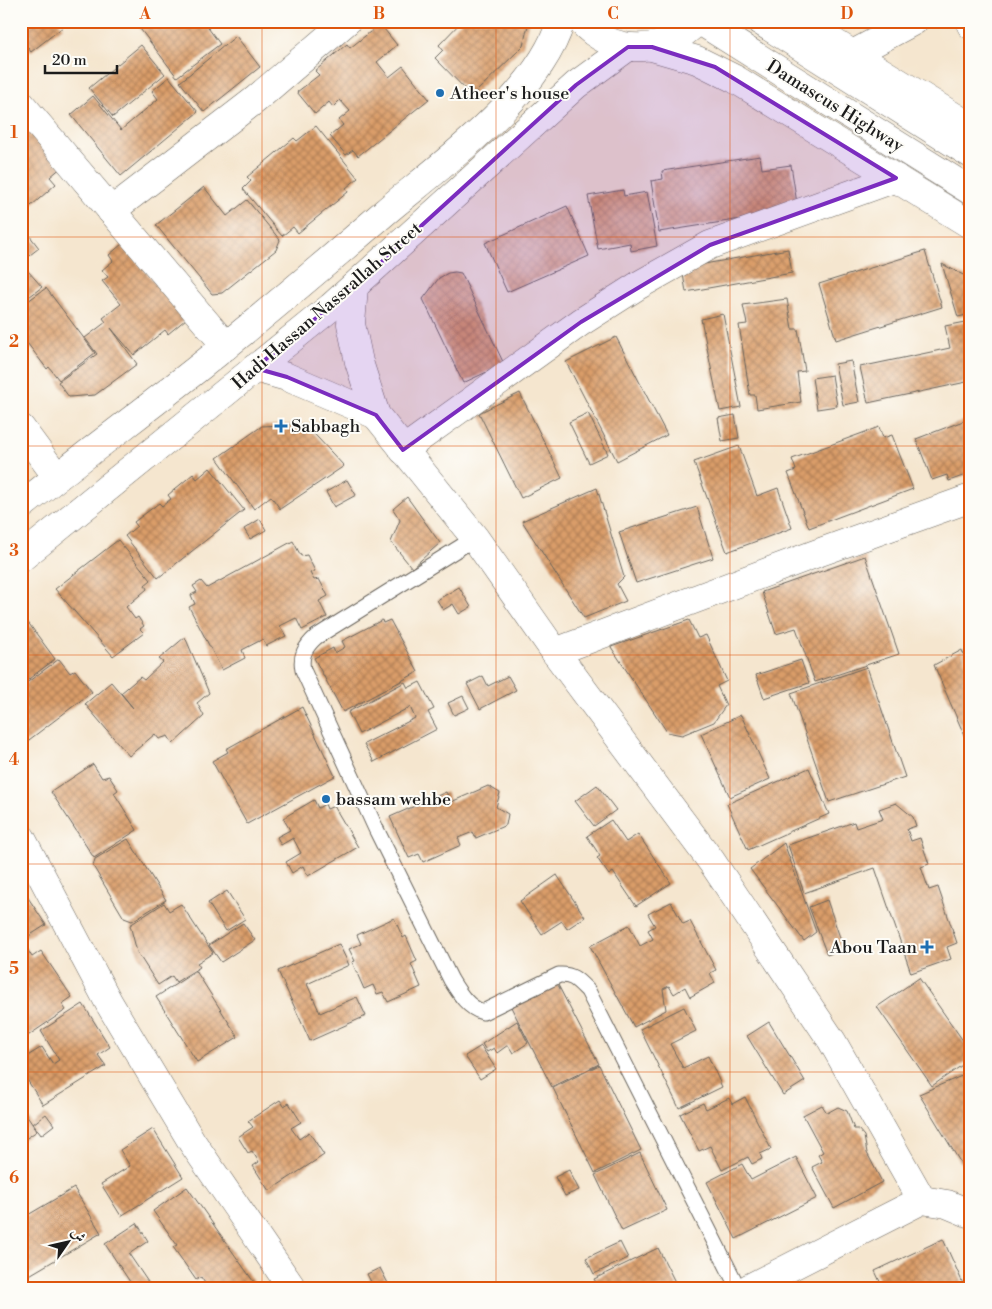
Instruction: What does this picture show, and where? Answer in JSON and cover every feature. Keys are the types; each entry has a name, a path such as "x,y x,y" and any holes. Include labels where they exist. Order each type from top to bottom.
{"main road":[{"path":"111,210 255,100 347,21"},
{"name":"Hadi Hassan Nassrallah Street","path":"21,506 226,346 451,158 520,92 537,72 550,50 562,21"},
{"path":"581,21 603,39 697,60 714,67 971,225"},
{"name":"Hadi Hassan Nassrallah Street","path":"21,558 354,286 576,85 640,47 676,38 698,21"},
{"name":"Damascus Highway","path":"698,21 971,191"},
{"name":"Damascus Highway","path":"760,21 971,154"},
{"path":"799,21 851,55 971,127"},
{"path":"851,55 914,21"},
{"path":"970,21 971,25"},
{"path":"21,104 226,346"},
{"path":"403,450 581,322 640,285 710,245 896,178"},
{"path":"354,286 351,324 359,362 376,415 475,538 555,652 717,870 832,1041 922,1200"},
{"path":"255,368 287,377 376,415"},
{"path":"21,428 57,477"},
{"path":"555,652 815,554 971,498"},
{"path":"21,837 109,1003 183,1126 292,1288"},
{"path":"749,1288 922,1200 947,1204 971,1214"}],"lane":[{"path":"475,538 316,637 308,644 301,659 303,670 377,831 450,980 461,996 472,1007 483,1012 559,975 568,974 576,978 588,991 738,1288"}],"highlighted area":[{"path":"628,47 652,47 715,67 896,178 710,245 581,322 403,450 376,415 287,377 255,368 354,287 576,85"}],"building":[{"path":"21,21 58,21 63,27 31,52 25,44 21,46"},
{"path":"134,21 203,21 220,44 177,77"},
{"path":"462,21 529,21 523,46 472,96 435,58 443,50 439,45"},
{"path":"380,24 397,45 377,62 389,77 403,66 429,99 358,156 353,150 346,155 330,136 343,125 339,120 350,111 340,100 333,107 329,102 315,114 297,92 319,75 315,71 347,44 350,48"},
{"path":"236,36 260,67 204,112 180,82"},
{"path":"141,45 165,74 113,117 89,88"},
{"path":"169,77 198,112 121,176 71,115 93,96 121,130 158,99 152,91"},
{"path":"21,121 63,166 50,177 56,184 31,206 27,201 21,206"},
{"path":"316,126 358,178 346,188 348,192 298,233 293,227 282,236 243,189 251,181 247,177 294,138 297,141"},
{"path":"760,156 762,169 791,165 798,210 659,232 651,181 663,179 662,171"},
{"path":"204,187 227,216 247,200 280,240 276,250 222,293 212,294 156,225"},
{"path":"623,190 624,196 647,192 657,246 631,251 630,243 598,249 588,196"},
{"path":"567,206 589,256 507,292 485,243"},
{"path":"23,227 39,248 21,262 21,228"},
{"path":"122,244 186,319 168,334 165,330 134,355 111,328 137,364 95,395 69,397 58,382 97,354 85,338 106,322 103,318 121,304 102,281 108,277 102,270 113,261 109,255"},
{"path":"788,249 792,273 686,292 682,268"},
{"path":"925,251 942,307 836,340 819,284"},
{"path":"21,263 42,287 21,303"},
{"path":"942,264 971,279 971,314 958,317"},
{"path":"448,273 461,273 504,364 463,383 423,299 439,278"},
{"path":"46,288 95,353 59,380 49,367 47,369 21,335 21,306"},
{"path":"787,299 792,329 798,329 805,371 797,372 801,402 757,409 755,395 750,395 739,325 747,324 743,305"},
{"path":"723,314 741,407 720,411 701,319"},
{"path":"971,321 971,381 868,403 860,367 950,348 945,326"},
{"path":"616,337 667,435 617,461 566,362"},
{"path":"851,361 859,402 843,405 835,364"},
{"path":"832,375 837,406 817,409 812,378"},
{"path":"520,393 562,478 521,498 479,413"},
{"path":"588,413 608,454 589,463 569,422"},
{"path":"735,415 739,438 722,441 718,418"},
{"path":"971,418 971,473 949,481 947,475 932,480 916,439"},
{"path":"305,424 344,466 280,509 271,496 254,509 217,458 262,426"},
{"path":"879,427 883,438 892,435 913,489 809,528 788,473 796,470 792,459"},
{"path":"739,446 757,496 778,488 792,528 727,552 694,462"},
{"path":"210,468 244,510 158,578 125,536 137,526 134,522 159,503 162,506 171,499 168,495 193,474 197,479"},
{"path":"347,480 356,495 334,507 326,492"},
{"path":"597,488 624,577 617,584 626,601 584,618 522,521"},
{"path":"407,497 440,543 412,568 391,542 400,520 393,509"},
{"path":"697,507 713,558 636,583 619,532"},
{"path":"260,519 266,530 250,539 244,529"},
{"path":"118,540 151,580 145,585 147,589 126,607 135,619 138,617 144,626 140,629 144,633 113,656 55,589"},
{"path":"293,541 301,556 307,555 315,571 310,573 314,580 319,579 328,596 319,601 327,617 302,630 296,618 280,626 286,636 266,646 263,639 242,650 245,658 222,670 189,607 195,604 191,595 197,592 193,586 201,581 207,588"},
{"path":"865,556 899,654 815,682 796,628 776,634 762,592"},
{"path":"459,587 471,607 459,614 453,604 443,610 437,600"},
{"path":"21,613 55,659 21,685"},
{"path":"382,620 383,623 390,620 418,672 343,712 314,658 333,648 335,653 345,647 342,641"},
{"path":"689,620 698,638 706,635 727,681 717,686 726,705 714,722 682,735 667,732 611,647"},
{"path":"185,637 209,693 197,703 204,716 173,744 168,736 159,739 155,734 129,756 85,704 111,682 133,708 121,693 140,677 144,680 163,662 159,659"},
{"path":"971,649 971,666 968,667 964,652"},
{"path":"962,650 971,677 971,734 965,737 934,665"},
{"path":"59,659 70,673 75,670 92,692 21,746 21,687"},
{"path":"801,660 809,683 764,698 756,675"},
{"path":"867,667 905,777 829,802 791,693"},
{"path":"483,676 488,686 508,676 516,690 480,709 467,684"},
{"path":"405,682 408,688 420,682 434,709 428,712 437,729 374,762 364,744 415,718 410,707 359,734 348,712"},
{"path":"463,696 469,708 454,715 448,703"},
{"path":"302,707 335,776 247,824 212,761 228,752 226,749"},
{"path":"741,715 770,779 730,797 701,734"},
{"path":"93,764 102,778 109,776 118,790 114,793 137,830 94,858 51,792"},
{"path":"809,768 829,814 748,850 727,804"},
{"path":"597,785 616,810 594,826 575,801"},
{"path":"488,786 500,793 496,807 508,814 506,825 476,838 473,832 458,838 461,845 423,862 419,854 409,858 390,817 446,792 451,802"},
{"path":"314,800 318,808 325,804 327,809 334,806 358,847 308,876 303,866 292,873 286,862 301,853 293,838 281,845 277,837 290,830 283,818"},
{"path":"896,803 913,817 916,826 907,829 911,841 920,838 929,864 921,867 929,890 938,887 957,943 947,947 951,959 911,973 875,868 804,893 788,845 854,822 856,828 883,819 879,809"},
{"path":"611,820 626,842 638,834 671,883 636,906 613,872 609,875 597,858 600,856 587,836"},
{"path":"128,839 166,900 132,921 124,918 93,866 95,859"},
{"path":"784,843 816,932 804,941 750,869"},
{"path":"557,875 585,917 567,929 562,921 542,934 520,901"},
{"path":"21,887 46,925 21,941"},
{"path":"227,891 245,919 226,931 208,903"},
{"path":"827,900 844,949 827,955 809,907"},
{"path":"671,902 683,924 690,921 716,970 710,973 715,983 690,997 685,987 674,994 669,986 663,989 666,1010 634,1027 590,946 629,925 640,946 653,939 648,930 655,926 648,914"},
{"path":"164,903 169,911 181,904 213,953 197,963 200,967 176,982 172,976 158,985 137,952 130,925"},
{"path":"394,918 403,938 406,936 417,961 411,964 421,987 388,1002 383,992 377,994 373,985 364,989 352,962 355,961 349,949 361,944 357,935"},
{"path":"243,923 255,940 221,962 209,945"},
{"path":"339,944 349,965 307,984 320,1013 357,997 366,1016 310,1041 278,971"},
{"path":"26,947 32,957 41,951 72,997 62,1004 66,1010 26,1037 21,1029 21,950"},
{"path":"196,971 238,1037 197,1062 156,997"},
{"path":"919,978 971,1052 971,1059 932,1086 877,1007"},
{"path":"557,983 599,1064 552,1087 511,1007"},
{"path":"83,1004 110,1047 98,1055 106,1066 43,1105 21,1070 21,1060 42,1047 53,1064 59,1060 41,1031"},
{"path":"684,1007 696,1031 670,1044 683,1068 708,1056 722,1087 679,1108 640,1029"},
{"path":"517,1021 528,1043 513,1053 508,1045 497,1053 494,1048 487,1052 482,1044"},
{"path":"769,1022 805,1081 783,1095 747,1036"},
{"path":"481,1046 496,1069 480,1079 465,1056"},
{"path":"599,1065 641,1150 595,1173 553,1088"},
{"path":"971,1072 971,1180 919,1094"},
{"path":"745,1097 771,1149 760,1154 762,1159 752,1164 748,1157 722,1170 710,1146 699,1151 680,1114 703,1103 706,1109 729,1098 732,1104"},
{"path":"280,1100 284,1106 289,1103 301,1122 291,1128 299,1139 309,1132 324,1155 269,1191 253,1166 259,1162 252,1151 248,1153 238,1137 253,1127 248,1121"},
{"path":"822,1105 827,1113 838,1107 847,1111 854,1129 858,1129 864,1136 867,1153 882,1182 834,1208 812,1167 822,1162 818,1155 823,1152 803,1115"},
{"path":"24,1112 37,1131 21,1142 21,1114"},
{"path":"46,1114 54,1125 41,1135 33,1124"},
{"path":"153,1129 183,1177 121,1216 101,1184 130,1166 120,1150"},
{"path":"640,1153 667,1210 622,1231 595,1175"},
{"path":"796,1157 817,1198 736,1239 707,1182 742,1164 751,1180"},
{"path":"569,1170 579,1190 565,1196 555,1177"},
{"path":"187,1187 258,1288 208,1288 201,1277 196,1280 173,1247 177,1245 153,1211"},
{"path":"74,1188 101,1233 21,1280 21,1219"},
{"path":"137,1223 148,1241 129,1254 152,1288 134,1288 105,1244"},
{"path":"943,1239 965,1288 883,1288 875,1271"},
{"path":"620,1242 628,1258 594,1274 586,1258"},
{"path":"658,1248 678,1288 599,1288 594,1279"},
{"path":"380,1268 390,1287 388,1288 374,1288 367,1274"}],"place":[{"name":"Atheer's house","path":"440,93"},
{"name":"Sabbagh","path":"281,426"},
{"name":"bassam wehbe","path":"326,799"},
{"name":"Abou Taan","path":"927,947"}]}
